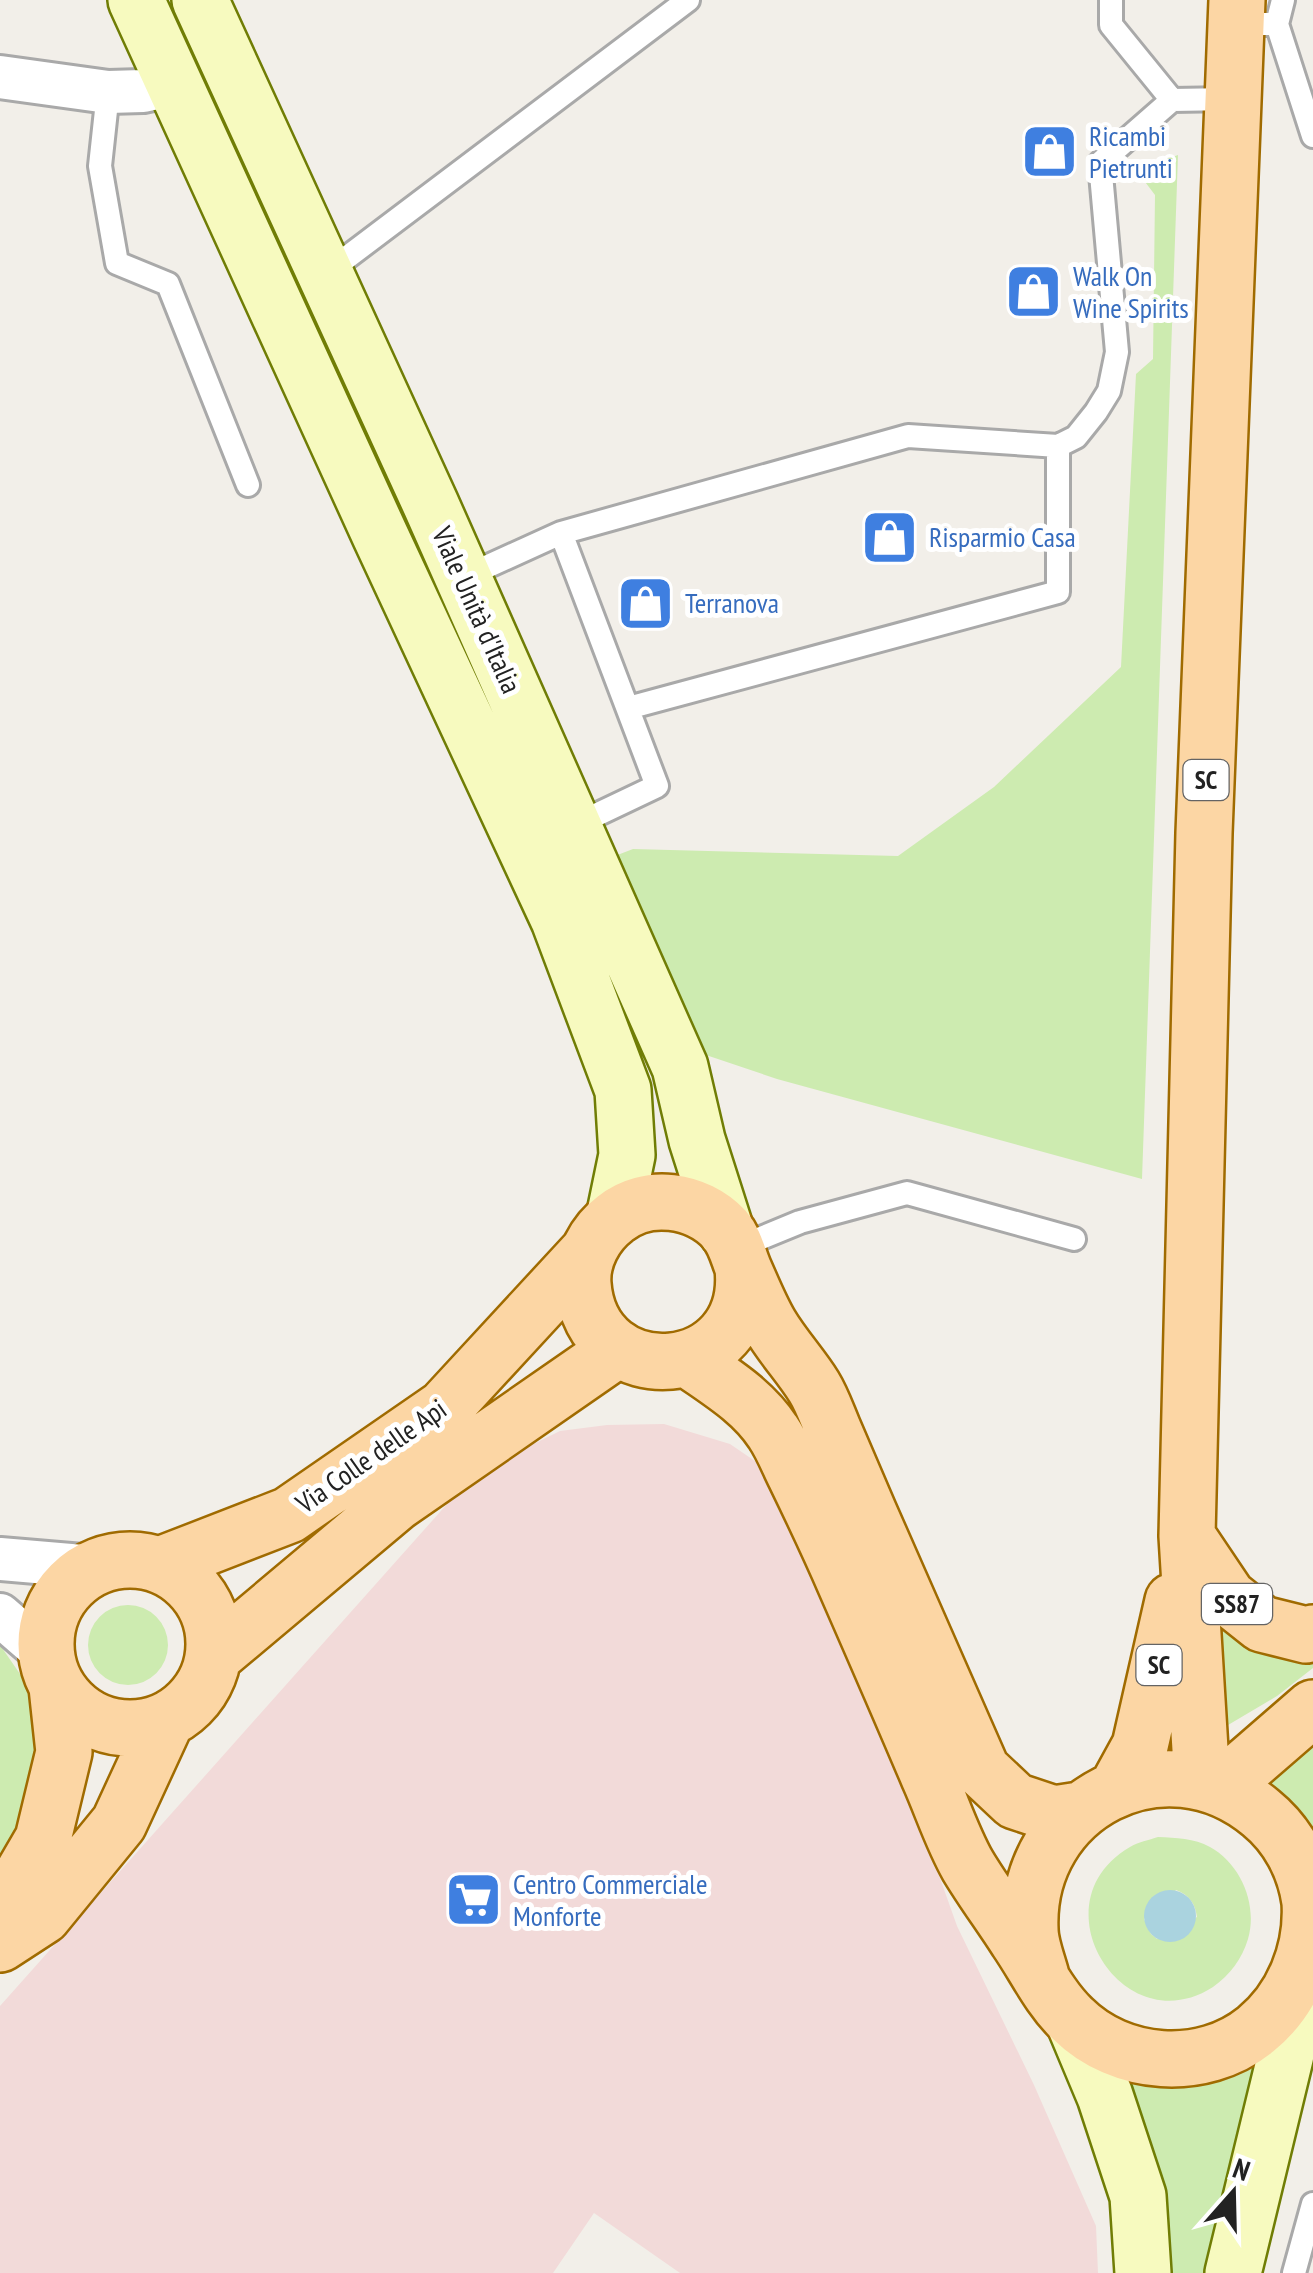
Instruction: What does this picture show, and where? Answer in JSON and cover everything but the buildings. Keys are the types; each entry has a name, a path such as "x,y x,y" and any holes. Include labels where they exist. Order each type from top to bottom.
{"main road":[{"name":"SC","path":"1212,1784 1187,1536 1204,834 1232,99 1250,16"},
{"path":"688,1359 743,1398 774,1432 824,1535 967,1864 1055,2001 1074,2022 1100,2041 1129,2054 1193,2058 1224,2050 1252,2034 1276,2013 1305,1954 1310,1904 1299,1861 1276,1825 1242,1798 1212,1784 1159,1778 1054,1814 1014,1801 982,1770 815,1389 770,1325 735,1249 702,1211 672,1202 642,1204 627,1210 601,1235 582,1279 586,1306 598,1330 618,1349 640,1359 664,1363 688,1359 714,1346 733,1324 743,1297 735,1249"},
{"name":"Via Colle delle Api","path":"160,1565 289,1515 444,1408 601,1235"},
{"name":"Via Colle delle Api","path":"215,1655 396,1503 618,1349"},
{"name":"SC","path":"1098,1799 1140,1746 1187,1536"},
{"name":"SS87","path":"1187,1536 1228,1597 1262,1624 1313,1634"},
{"path":"0,1913 43,1839 64,1752 52,1671 47,1628 56,1603 72,1582 94,1567 127,1559 160,1565 176,1573 203,1600 211,1617 215,1655 206,1682 190,1705 166,1721 136,1729 105,1725 66,1700 52,1671"},
{"path":"1212,1784 1313,1708"},
{"path":"0,1944 44,1916 119,1823 166,1721"},
{"path":"1041,1976 1030,1932 1033,1886 1050,1844 1098,1799"}],"street":[{"name":"Viale Unità d'Italia","path":"136,0 559,920 623,1090 627,1154 601,1235"},
{"name":"Viale Unità d'Italia","path":"214,7 325,274 680,1067 697,1140 735,1249"},
{"path":"0,77 108,92 175,84"},
{"path":"0,1559 94,1567"},
{"path":"0,1615 52,1671"},
{"path":"1233,2273 1286,2054 1305,1954"},
{"path":"1074,2022 1105,2096 1138,2196 1142,2273"}],"lane":[{"path":"325,274 688,0"},
{"path":"1111,0 1112,25 1172,100"},
{"path":"1284,0 1250,16 1313,136"},
{"path":"108,92 100,166 117,263 168,284 248,486"},
{"path":"462,578 562,533 908,436 1058,446 1076,437 1109,391 1117,352 1100,163 1172,100 1232,99"},
{"path":"628,708 1058,592 1058,446"},
{"path":"562,533 656,786 573,826"},
{"path":"735,1249 800,1222 907,1193 1074,1239"},
{"path":"1294,2273 1313,2204"}],"shaded area":[{"path":"664,1424 730,1444 765,1468 909,1791 957,1926 1034,2085 1096,2226 1098,2273 680,2273 594,2213 553,2273 0,2273 0,2006 456,1494 501,1460 560,1431"}],"green space":[{"path":"1178,155 1142,1179 777,1079 700,1053 607,859 633,849 898,856 994,787 1121,667 1136,374 1153,359 1155,195 1136,170"},
{"path":"128,1605 143,1608 156,1617 165,1630 165,1660 156,1673 143,1682 128,1685 113,1682 100,1673 91,1660 88,1645 91,1630 100,1617 113,1608"},
{"path":"1220,1618 1313,1656 1313,1668 1277,1696 1223,1728"},
{"path":"0,1645 38,1700 36,1794 0,1860"},
{"path":"1313,1730 1313,1844 1262,1789"},
{"path":"1158,1837 1191,1840 1221,1854 1238,1875 1251,1913 1245,1946 1230,1972 1213,1987 1180,2000 1149,1997 1122,1983 1102,1960 1090,1931 1090,1901 1102,1871 1130,1847","holes":["1176,1890 1191,1900 1197,1917 1157,1939 1144,1919"]},
{"path":"1265,2044 1205,2273 1171,2273 1168,2224 1148,2152 1114,2064"}],"water":[{"path":"1170,1890 1189,1897 1196,1916 1189,1935 1170,1942 1151,1935 1144,1916 1151,1897"}],"place":[{"name":"Ricambi Pietrunti","path":"1050,152"},
{"name":"Walk On Wine Spirits","path":"1034,292"},
{"name":"Risparmio Casa","path":"890,537"},
{"name":"Terranova","path":"646,603"},
{"name":"Centro Commerciale Monforte","path":"474,1900"}]}
